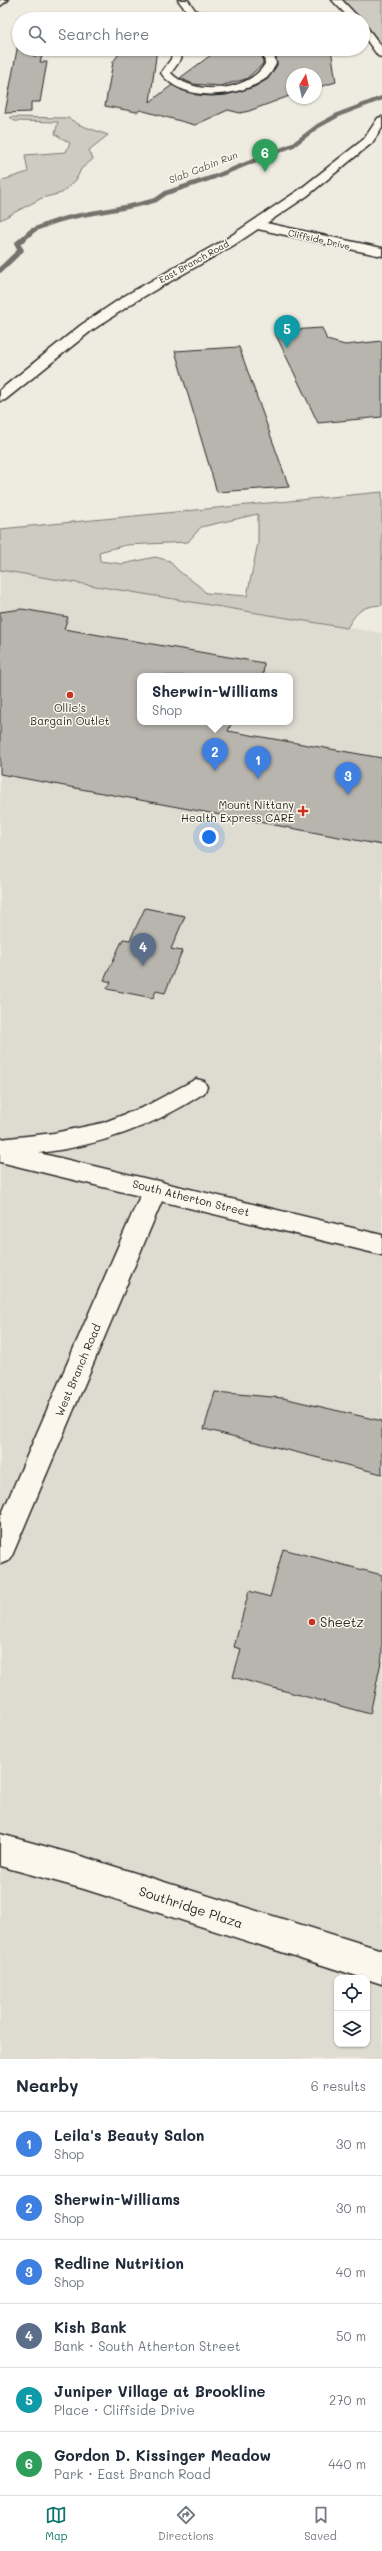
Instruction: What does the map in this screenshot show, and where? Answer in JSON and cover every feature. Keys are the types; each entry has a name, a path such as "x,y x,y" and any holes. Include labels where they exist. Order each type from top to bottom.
{"main road":[{"path":"0,3 3,0"},
{"path":"183,0 190,12"},
{"path":"337,0 348,12"},
{"path":"370,38 382,54"},
{"path":"177,56 166,73 168,79 177,84 207,90 242,87 256,82 270,67 272,56"},
{"name":"East Branch Road","path":"0,397 86,328 131,298 257,225 342,164 368,141 382,120"},
{"name":"Cliffside Drive","path":"257,225 351,247 382,252"},
{"path":"0,1147 53,1142 124,1125 170,1105 196,1087"},
{"name":"South Atherton Street","path":"0,1153 155,1189 382,1245"},
{"name":"West Branch Road","path":"0,1551 155,1189"},
{"name":"Southridge Plaza","path":"0,1850 92,1875 382,1967"}],"shaded area":[{"path":"337,0 382,0 382,51 370,36 370,12 348,12"},
{"path":"10,117 68,118 80,125 108,135 89,150 93,159 81,169 76,180 62,193 42,198 0,220 0,181 28,172 25,155 66,152 70,143 55,134 58,122 14,121"},
{"path":"382,492 382,605 361,610 354,617 347,628 0,570 0,529","holes":["258,514 258,543 247,596 206,593 202,588 178,570 170,561 155,557 123,564 100,561 99,552 126,545 188,542 201,527"]},
{"path":"0,570 382,633 382,2059 0,2059"}],"building":[{"path":"16,56 42,56 40,62 47,62 40,102 31,102 31,112 5,113"},
{"path":"117,56 156,56 150,102 172,85 196,95 211,96 226,95 254,87 268,79 277,65 276,56 332,56 336,82 322,86 322,68 286,68 286,97 240,113 228,110 195,125 140,110 137,112 105,106 113,62"},
{"path":"210,56 262,56 263,64 246,79 220,86 193,84 180,78"},
{"path":"322,328 327,340 345,345 382,341 382,417 318,423 274,331"},
{"path":"239,347 289,487 217,492 175,351"},
{"path":"22,609 68,617 64,629 264,663 263,673 137,673 137,725 231,725 228,731 382,758 382,845 0,774 0,612"},
{"path":"145,908 185,916 171,949 182,951 165,993 156,991 153,998 107,989 111,982 104,980 123,939 130,940"},
{"path":"215,1392 283,1398 382,1421 382,1474 204,1429"},
{"name":"Sheetz","path":"283,1549 382,1575 382,1657 370,1714 233,1677 241,1649 234,1647 249,1591 270,1597"}],"waterway":[{"name":"Slab Cabin Run","path":"32,231 60,220 124,208 156,200 166,193 214,177 293,145 318,126 340,114 382,98"},
{"name":"Slab Cabin Run","path":"0,270 21,250 17,244 32,231"}],"place":[{"name":"Gordon D. Kissinger Meadow","path":"265,172"},
{"name":"Juniper Village at Brookline","path":"287,348"},
{"name":"Ollie's Bargain Outlet","path":"70,695"},
{"name":"Sherwin-Williams","path":"215,771"},
{"name":"Leila's Beauty Salon","path":"258,779"},
{"name":"Redline Nutrition","path":"348,795"},
{"name":"Mount Nittany Health Express CARE","path":"303,811"},
{"name":"Kish Bank","path":"143,966"},
{"name":"Sheetz","path":"312,1622"}]}
